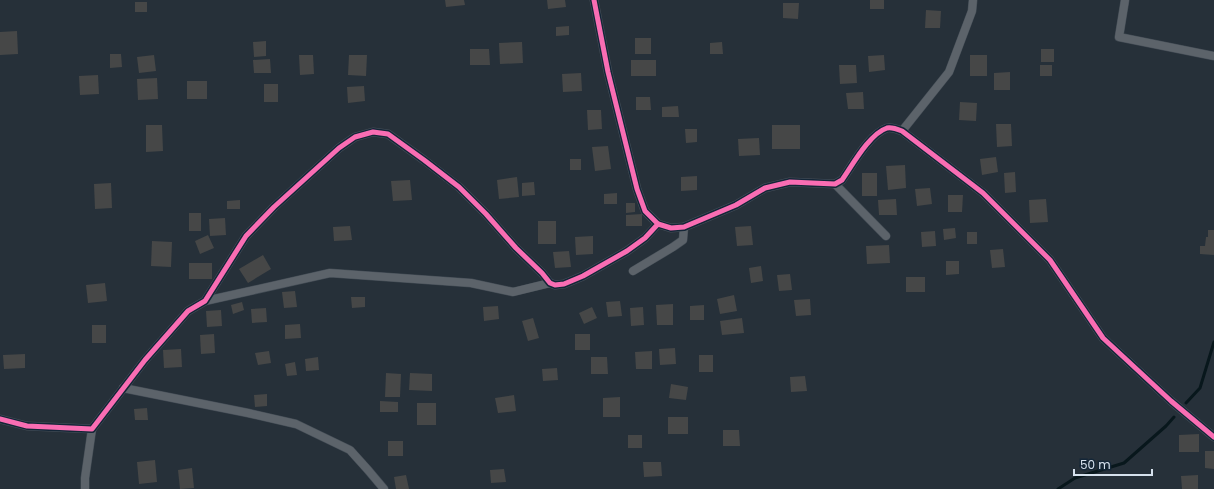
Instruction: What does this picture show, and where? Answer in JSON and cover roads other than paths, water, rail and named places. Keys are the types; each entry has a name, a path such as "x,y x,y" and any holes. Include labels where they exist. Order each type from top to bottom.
{"street":[{"path":"594,0 608,72 637,189 645,211 658,224 671,228 684,227 736,205 765,188 790,182 835,184 842,180 874,136 887,128 895,128 902,131 983,193 1050,260 1103,338 1171,401 1214,437"},
{"path":"902,131 948,72 972,11 973,0"},
{"path":"1125,0 1119,37 1214,56"},
{"path":"205,301 246,236 274,207 339,148 355,137 373,132 388,134 459,187 550,283"},
{"path":"835,184 886,236"},
{"path":"85,489 85,478 92,429 145,360 188,311 205,301 330,273 471,283 513,292 550,283 554,285 564,284 583,276 627,251 645,238 658,224"},
{"path":"633,271 682,240 684,227"},
{"path":"123,388 296,424 350,450 384,489"},
{"path":"0,419 27,426 92,429"}],"waterway":[{"path":"1186,403 1200,388 1214,342"},
{"path":"1058,489 1075,478 1124,463 1166,426 1174,417"}]}
